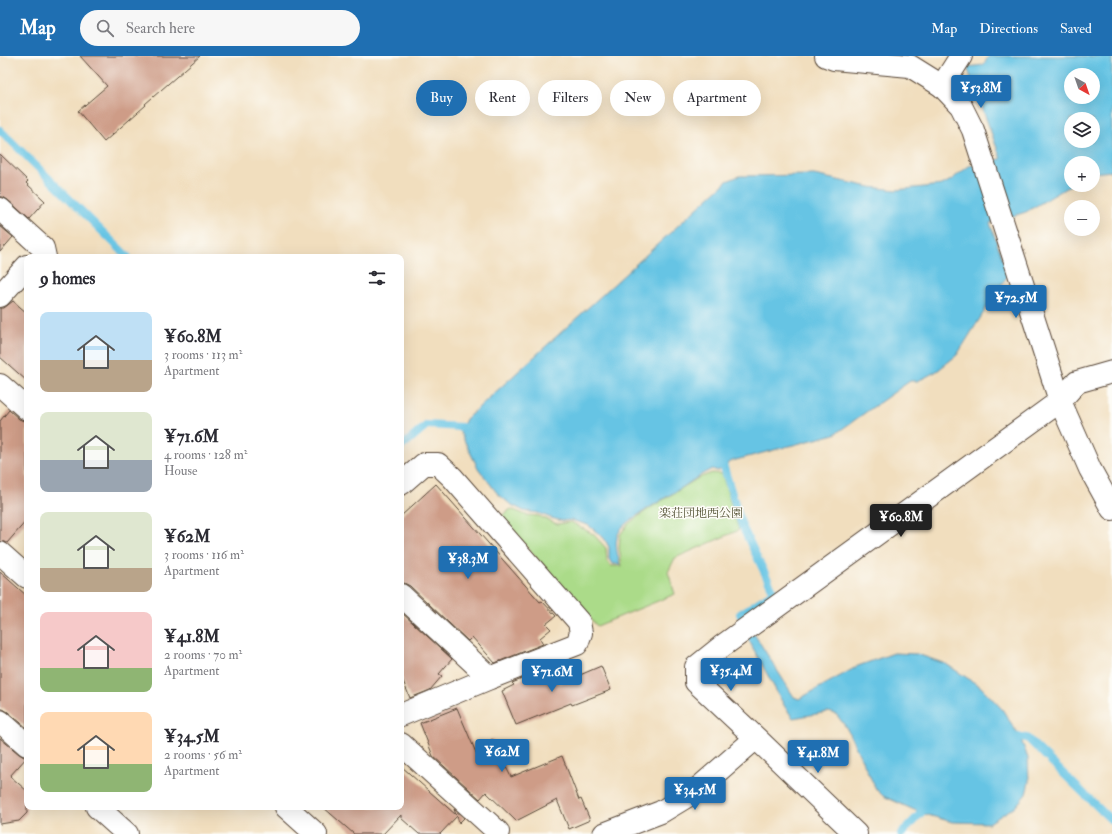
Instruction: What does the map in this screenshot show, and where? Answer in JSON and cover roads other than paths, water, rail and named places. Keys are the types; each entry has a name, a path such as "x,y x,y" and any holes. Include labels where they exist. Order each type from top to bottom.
{"street":[{"path":"826,56 834,59 910,66 942,86 960,106 973,130 1060,401 1090,469 1112,509"},
{"path":"942,86 961,56"},
{"path":"0,210 41,254"},
{"path":"0,296 24,269"},
{"path":"856,834 696,682 696,667 728,642 1060,401 1077,382 1112,372"},
{"path":"0,385 24,406"},
{"path":"404,481 424,464 438,464 452,477 579,622 581,633 577,644 404,714"},
{"path":"0,553 24,574"},
{"path":"404,598 490,678"},
{"path":"0,721 24,742"},
{"path":"604,834 661,812 694,792 756,738"},
{"path":"404,747 498,832 497,834"},
{"path":"99,810 127,834"},
{"path":"289,810 316,834"}],"water":[{"path":"989,56 1112,56 1112,171 1100,172 1100,156 1064,156 1064,189 1026,212 990,223 1008,275 957,355 937,371 917,381 910,381 835,434 732,461 718,471 712,469 701,475 633,518 623,527 617,537 616,542 620,564 612,564 609,559 609,547 604,538 588,525 571,520 562,521 538,513 524,511 510,504 497,493 478,468 460,432 466,419 727,181 739,176 814,175 870,187 896,190 942,185 969,166 1001,159 967,67 983,65"},
{"path":"753,632 794,697 799,699 858,666 894,653 917,654 946,664 981,687 1002,709 1020,737 1028,758 1029,782 1026,794 1016,806 989,823 952,822 921,813 883,796 876,789 846,727 836,714 828,712 793,718 785,707 747,637"}],"waterway":[{"path":"0,130 125,254"},
{"path":"404,444 427,425 462,427"},
{"path":"721,458 742,526 774,592 740,614 744,621"},
{"path":"1020,737 1027,738 1112,821"},
{"path":"901,834 921,813"}],"park label":[{"name":"楽荘団地西公園","path":"701,513"}]}
